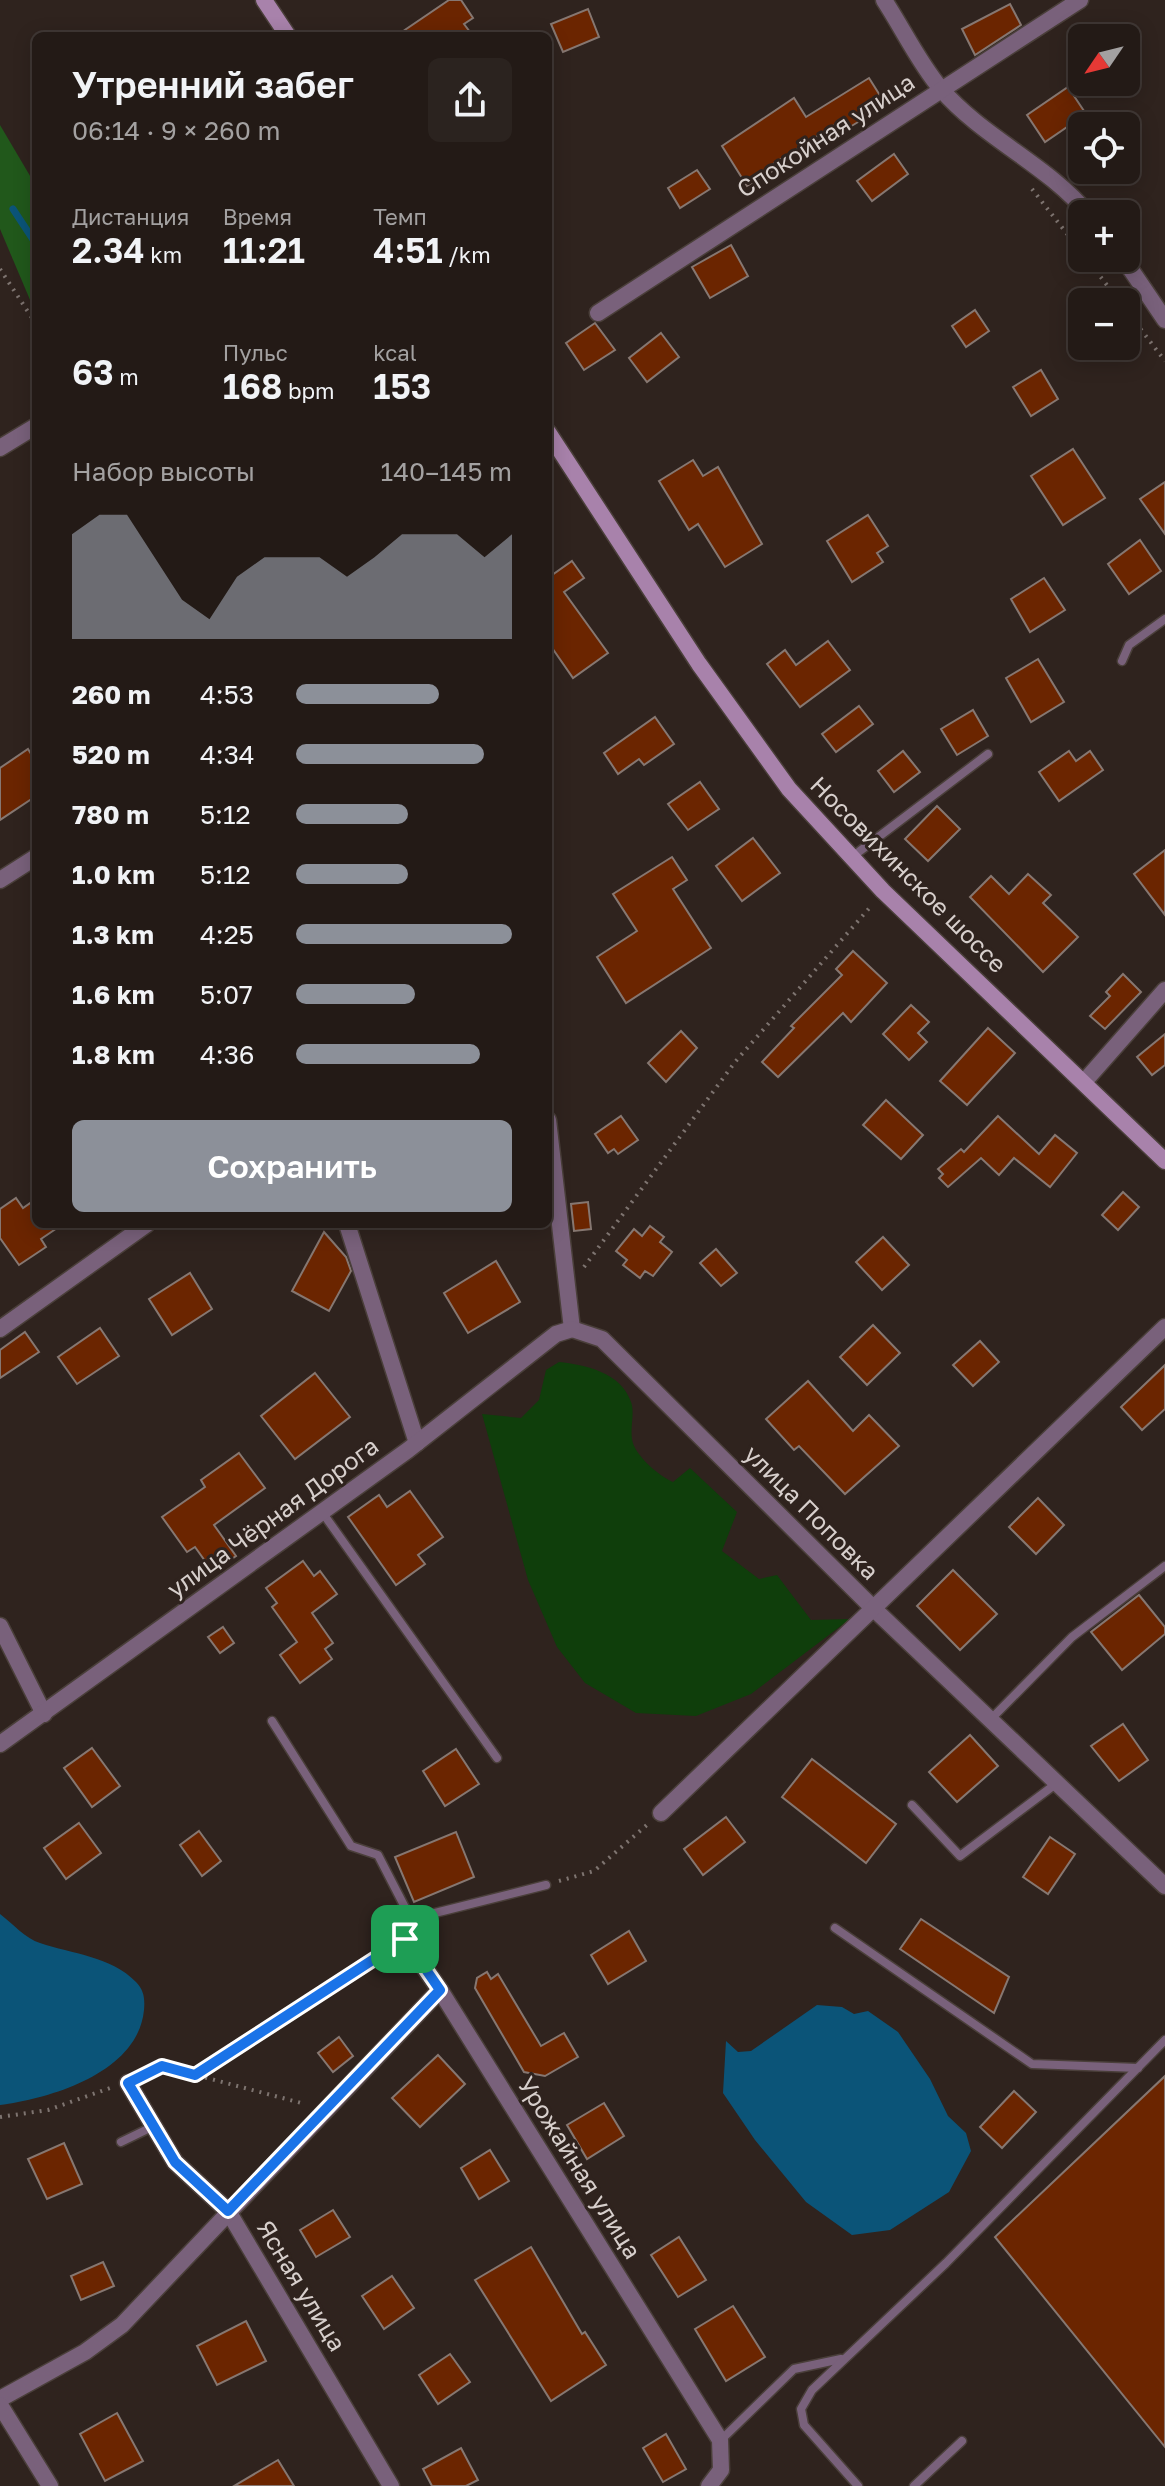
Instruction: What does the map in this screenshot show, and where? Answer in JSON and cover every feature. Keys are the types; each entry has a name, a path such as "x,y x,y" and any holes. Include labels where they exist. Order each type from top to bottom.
{"main road":[{"path":"264,0 285,32"},
{"name":"Носовихинское шоссе","path":"552,438 752,742 789,789 883,891 1165,1161"}],"street":[{"path":"884,0 941,89 988,131 1078,200"},
{"name":"Спокойная улица","path":"598,313 1080,0"},
{"path":"1132,272 1165,320"},
{"path":"0,448 32,428"},
{"path":"0,880 32,860"},
{"path":"1084,1082 1165,990"},
{"path":"552,1160 565,1291 572,1329"},
{"path":"0,1329 141,1228"},
{"path":"348,1228 417,1443"},
{"path":"661,1813 1165,1327"},
{"name":"улица Чёрная Дорога","path":"0,1744 417,1443 556,1334 572,1329"},
{"name":"улица Поповка","path":"572,1329 602,1339 874,1609 1165,1886"},
{"path":"0,1626 44,1714"},
{"name":"Урожайная улица","path":"402,1922 405,1939 440,1990 720,2440"},
{"path":"0,2399 85,2352 122,2325 440,1990"},
{"name":"Ясная улица","path":"128,2083 175,2162 228,2211 391,2486"},
{"path":"0,2405 50,2486"},
{"path":"709,2486 721,2470 720,2440"}],"lane":[{"path":"1122,661 1129,645 1165,619"},
{"path":"851,857 988,754"},
{"path":"322,1512 350,1558 497,1758"},
{"path":"991,1719 1072,1637 1165,1566"},
{"path":"272,1721 351,1846 378,1855 402,1922 546,1885"},
{"path":"912,1805 960,1856 1057,1783"},
{"path":"835,1928 1032,2064 1138,2068"},
{"path":"858,2486 804,2425 801,2409 812,2390 842,2358 946,2263 1165,2040"},
{"path":"121,2142 154,2126"},
{"path":"720,2440 794,2369 842,2358"},
{"path":"914,2486 962,2441"}],"path":[{"path":"0,269 32,318"},
{"path":"1097,272 1109,288"},
{"path":"1140,328 1165,361"},
{"path":"565,1291 647,1186 735,1062 883,891"},
{"path":"546,1885 594,1871 661,1813"},
{"path":"195,2075 405,1939"},
{"path":"0,2117 48,2110 128,2083 162,2066 327,2110"}],"green space":[{"path":"0,125 32,179 32,305 0,229"},
{"path":"559,1362 591,1368 611,1377 631,1402 632,1439 642,1458 673,1482 690,1468 737,1512 722,1551 759,1579 777,1575 811,1620 850,1619 751,1694 696,1716 636,1713 585,1683 557,1647 528,1580 482,1414 521,1418 539,1400 546,1370"}],"water":[{"path":"0,1914 35,1941 103,1961 126,1973 142,1991 144,2010 138,2032 126,2050 110,2065 67,2088 0,2105"},
{"path":"817,2005 842,2007 854,2014 868,2011 898,2032 930,2079 948,2116 966,2133 971,2151 949,2192 890,2230 852,2235 806,2202 755,2140 723,2093 726,2041 738,2052 751,2051"}],"building":[{"path":"449,0 461,0 473,18 464,24 470,32 402,32"},
{"path":"1010,4 1021,25 975,55 962,29"},
{"path":"588,9 599,37 563,52 551,24"},
{"path":"869,78 886,105 840,133 835,125 773,164 776,169 747,186 722,146 794,98 806,117"},
{"path":"1068,87 1068,96 1074,96 1085,112 1068,112 1068,126 1045,142 1027,115"},
{"path":"894,154 908,174 872,201 857,181"},
{"path":"697,170 710,189 680,208 668,188"},
{"path":"731,245 748,276 710,298 692,267"},
{"path":"975,310 989,331 966,347 952,326"},
{"path":"595,323 615,350 584,370 566,343"},
{"path":"661,333 679,357 647,382 629,358"},
{"path":"1041,370 1058,399 1031,416 1013,387"},
{"path":"1073,449 1105,498 1063,525 1031,476"},
{"path":"693,460 703,476 718,467 762,544 725,567 698,524 689,530 659,481"},
{"path":"1165,482 1165,534 1140,499"},
{"path":"868,515 888,546 877,553 883,562 852,582 827,541"},
{"path":"1140,540 1161,571 1129,594 1108,564"},
{"path":"572,561 584,578 564,592 608,653 573,678 552,648 552,575"},
{"path":"1044,578 1065,610 1030,632 1011,599"},
{"path":"828,641 850,670 800,707 767,664 785,650 796,665"},
{"path":"1038,659 1064,702 1031,722 1006,678"},
{"path":"859,706 873,724 836,752 822,734"},
{"path":"973,710 988,736 957,755 941,729"},
{"path":"655,717 674,744 644,765 639,759 618,774 604,753"},
{"path":"28,749 32,756 32,799 0,820 0,768"},
{"path":"903,751 920,772 894,792 878,771"},
{"path":"1069,751 1076,761 1090,751 1103,770 1059,801 1039,772"},
{"path":"700,782 719,809 688,830 668,804"},
{"path":"937,806 960,829 928,861 905,839"},
{"path":"753,838 780,873 742,901 716,866"},
{"path":"1165,850 1165,915 1134,874"},
{"path":"672,857 687,880 673,889 711,948 626,1003 597,957 637,931 613,894"},
{"path":"1028,874 1051,895 1043,903 1078,937 1043,972 970,897 991,876 1009,894"},
{"path":"853,951 887,983 851,1022 843,1013 778,1077 762,1062 794,1028 791,1026 842,975 836,969"},
{"path":"1123,974 1141,992 1105,1029 1090,1016 1110,996 1106,992"},
{"path":"911,1005 929,1022 918,1033 927,1042 909,1060 883,1034"},
{"path":"988,1028 1015,1053 967,1105 940,1081"},
{"path":"681,1031 697,1048 666,1082 648,1063"},
{"path":"1165,1034 1165,1065 1152,1075 1137,1057"},
{"path":"886,1100 923,1135 901,1159 863,1125"},
{"path":"621,1116 638,1140 618,1154 614,1149 608,1153 595,1134"},
{"path":"998,1116 1039,1154 1055,1135 1077,1153 1050,1187 1014,1158 999,1175 981,1158 948,1187 939,1178 943,1174 938,1169 961,1149 964,1152"},
{"path":"1123,1192 1139,1207 1118,1230 1102,1215"},
{"path":"16,1198 23,1208 32,1202 32,1228 57,1228 41,1239 46,1247 19,1265 0,1238 0,1209"},
{"path":"588,1202 591,1229 574,1231 571,1204"},
{"path":"650,1226 664,1237 660,1242 672,1252 653,1276 645,1271 640,1278 623,1265 627,1260 616,1251 634,1229 642,1236"},
{"path":"324,1232 346,1257 351,1271 329,1311 292,1291"},
{"path":"883,1237 909,1265 882,1290 856,1262"},
{"path":"716,1249 737,1273 721,1286 700,1263"},
{"path":"496,1261 520,1302 468,1333 444,1293"},
{"path":"190,1273 212,1309 172,1335 149,1299"},
{"path":"873,1325 900,1353 867,1385 840,1357"},
{"path":"100,1328 119,1356 77,1384 58,1357"},
{"path":"25,1332 39,1352 0,1378 0,1350"},
{"path":"980,1341 999,1362 973,1386 953,1365"},
{"path":"1165,1365 1165,1409 1142,1430 1121,1407"},
{"path":"315,1373 350,1417 295,1459 261,1416"},
{"path":"808,1381 853,1431 869,1415 899,1446 845,1494 799,1446 794,1450 766,1419"},
{"path":"239,1453 265,1488 214,1525 236,1556 213,1572 195,1547 187,1552 162,1517 205,1487 201,1480"},
{"path":"410,1491 443,1537 418,1555 425,1564 396,1585 348,1517 379,1495 387,1507"},
{"path":"1038,1498 1064,1525 1036,1554 1009,1527"},
{"path":"303,1561 314,1576 320,1571 337,1594 312,1613 333,1643 325,1649 332,1659 300,1683 280,1655 297,1642 272,1607 277,1603 266,1588"},
{"path":"953,1570 997,1614 960,1650 917,1606"},
{"path":"1139,1595 1165,1627 1165,1634 1122,1670 1091,1632"},
{"path":"223,1627 234,1643 220,1653 208,1637"},
{"path":"1123,1724 1148,1760 1119,1781 1091,1746"},
{"path":"970,1735 998,1766 957,1802 929,1772"},
{"path":"92,1748 120,1786 92,1807 64,1768"},
{"path":"456,1749 479,1784 445,1806 423,1771"},
{"path":"812,1759 896,1824 866,1863 782,1797"},
{"path":"726,1817 745,1842 703,1875 684,1849"},
{"path":"79,1823 101,1853 66,1879 44,1848"},
{"path":"199,1831 221,1861 202,1876 180,1845"},
{"path":"456,1832 474,1877 414,1902 395,1857"},
{"path":"1050,1837 1075,1854 1048,1894 1023,1877"},
{"path":"921,1919 1009,1977 994,2013 900,1949"},
{"path":"629,1931 646,1961 608,1984 591,1955"},
{"path":"487,1972 491,1979 498,1974 541,2046 564,2033 578,2057 545,2076 524,2072 475,1988 477,1978"},
{"path":"339,2037 353,2056 333,2072 318,2053"},
{"path":"438,2055 465,2084 420,2127 392,2098"},
{"path":"1165,2076 1165,2447 995,2237"},
{"path":"1014,2091 1036,2112 1002,2148 980,2127"},
{"path":"604,2103 624,2136 587,2159 567,2125"},
{"path":"64,2143 82,2184 47,2199 28,2159"},
{"path":"490,2150 509,2181 479,2199 461,2168"},
{"path":"333,2210 350,2237 316,2257 300,2230"},
{"path":"679,2237 706,2280 678,2297 651,2255"},
{"path":"531,2247 582,2334 585,2332 606,2365 551,2401 475,2280"},
{"path":"103,2262 114,2286 81,2300 71,2276"},
{"path":"392,2276 414,2308 384,2329 362,2296"},
{"path":"733,2306 765,2357 726,2381 695,2329"},
{"path":"246,2321 266,2361 217,2385 197,2346"},
{"path":"450,2354 470,2382 438,2404 419,2375"},
{"path":"117,2413 143,2461 105,2481 80,2434"},
{"path":"666,2434 686,2469 663,2482 643,2448"},
{"path":"461,2448 478,2480 466,2486 432,2486 423,2469"},
{"path":"278,2460 294,2486 234,2486"}],"waterway":[{"path":"13,209 32,238"}],"route":[{"path":"405,1939 440,1990 228,2211 175,2162 128,2083 162,2066 195,2075 249,2043 405,1939"}]}
